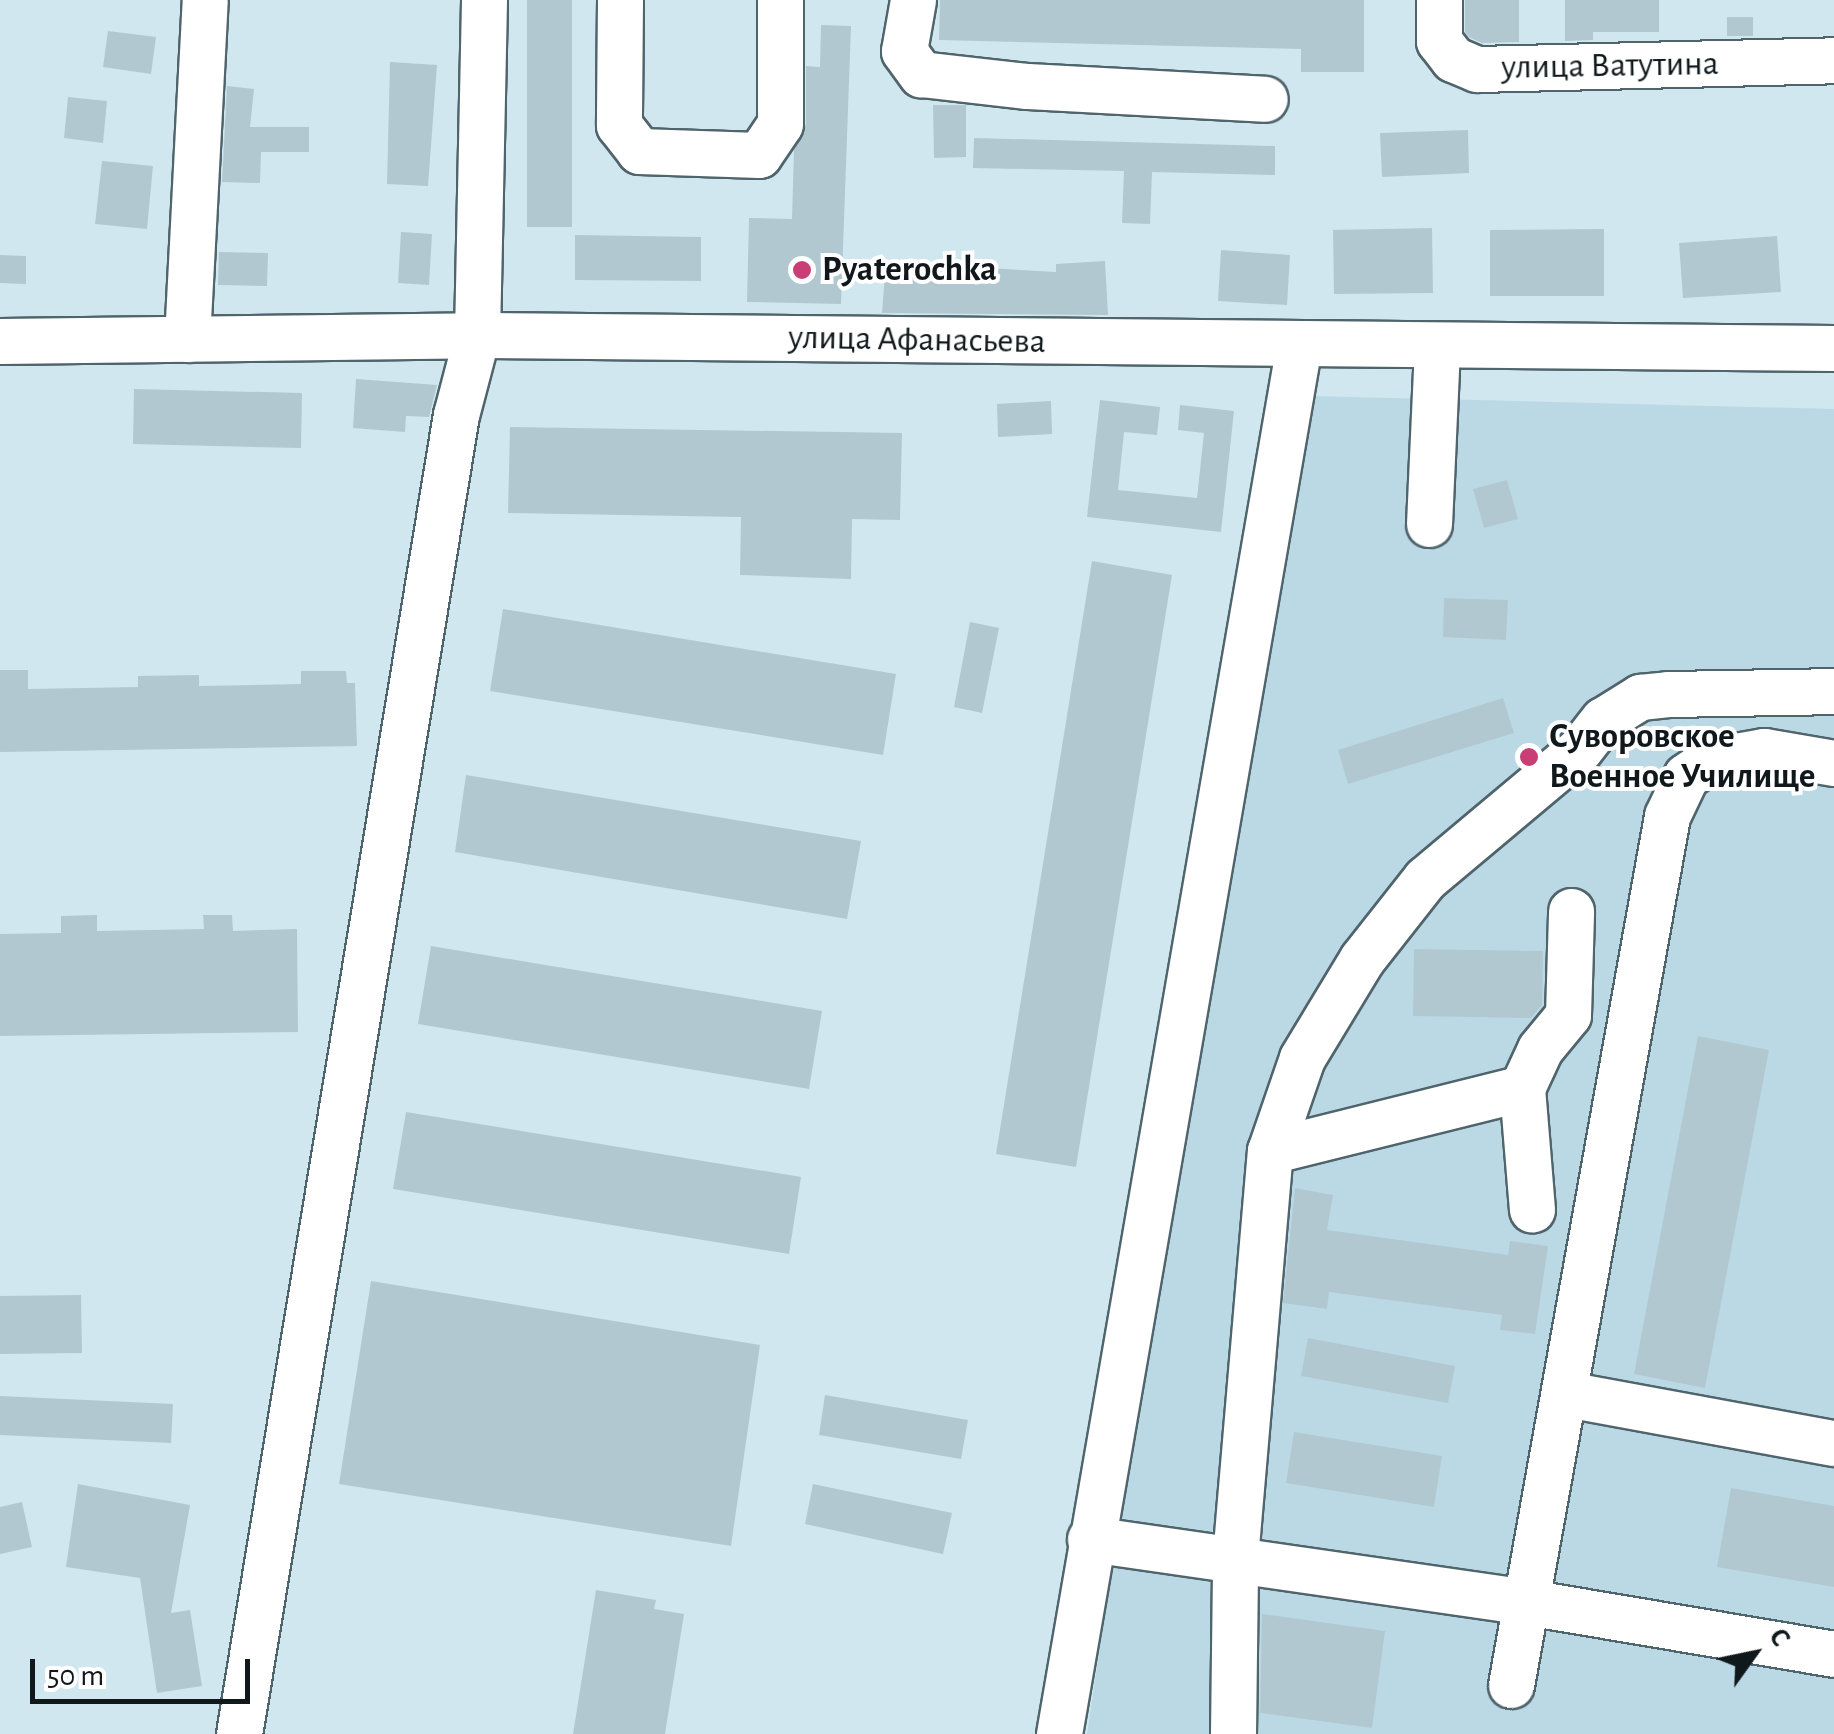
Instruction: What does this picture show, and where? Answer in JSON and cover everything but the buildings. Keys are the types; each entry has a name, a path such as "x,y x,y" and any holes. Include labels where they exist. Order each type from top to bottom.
{"street":[{"path":"187,339 205,0"},
{"path":"239,1734 456,415 478,335 484,0"},
{"path":"620,0 619,125 639,151 759,155 780,124 780,0"},
{"path":"913,0 904,51 922,74 1027,86 1265,99"},
{"name":"улица Ватутина","path":"1439,0 1439,41 1453,59 1476,69 1834,60"},
{"name":"улица Афанасьева","path":"0,341 478,335 1834,348"},
{"path":"1059,1734 1298,344"},
{"path":"1430,524 1437,345"},
{"path":"1234,1734 1235,1558 1270,1151 1302,1058 1362,959 1426,880 1580,749 1602,720 1640,698 1668,694 1834,691"},
{"path":"1511,1685 1667,816 1686,776 1708,761 1764,750 1834,763"},
{"path":"1532,1210 1522,1088 1540,1050 1568,1015 1572,911"},
{"path":"1270,1151 1522,1088"},
{"path":"1566,1394 1834,1443"},
{"path":"1090,1539 1527,1602 1834,1654"}],"shaded area":[{"name":"Суворовское Военное Училище","path":"1270,395 1834,409 1834,1734 1087,1734 1182,1104"}],"place":[{"name":"Pyaterochka","path":"802,270"},
{"name":"Суворовское Военное Училище","path":"1529,757"}]}
